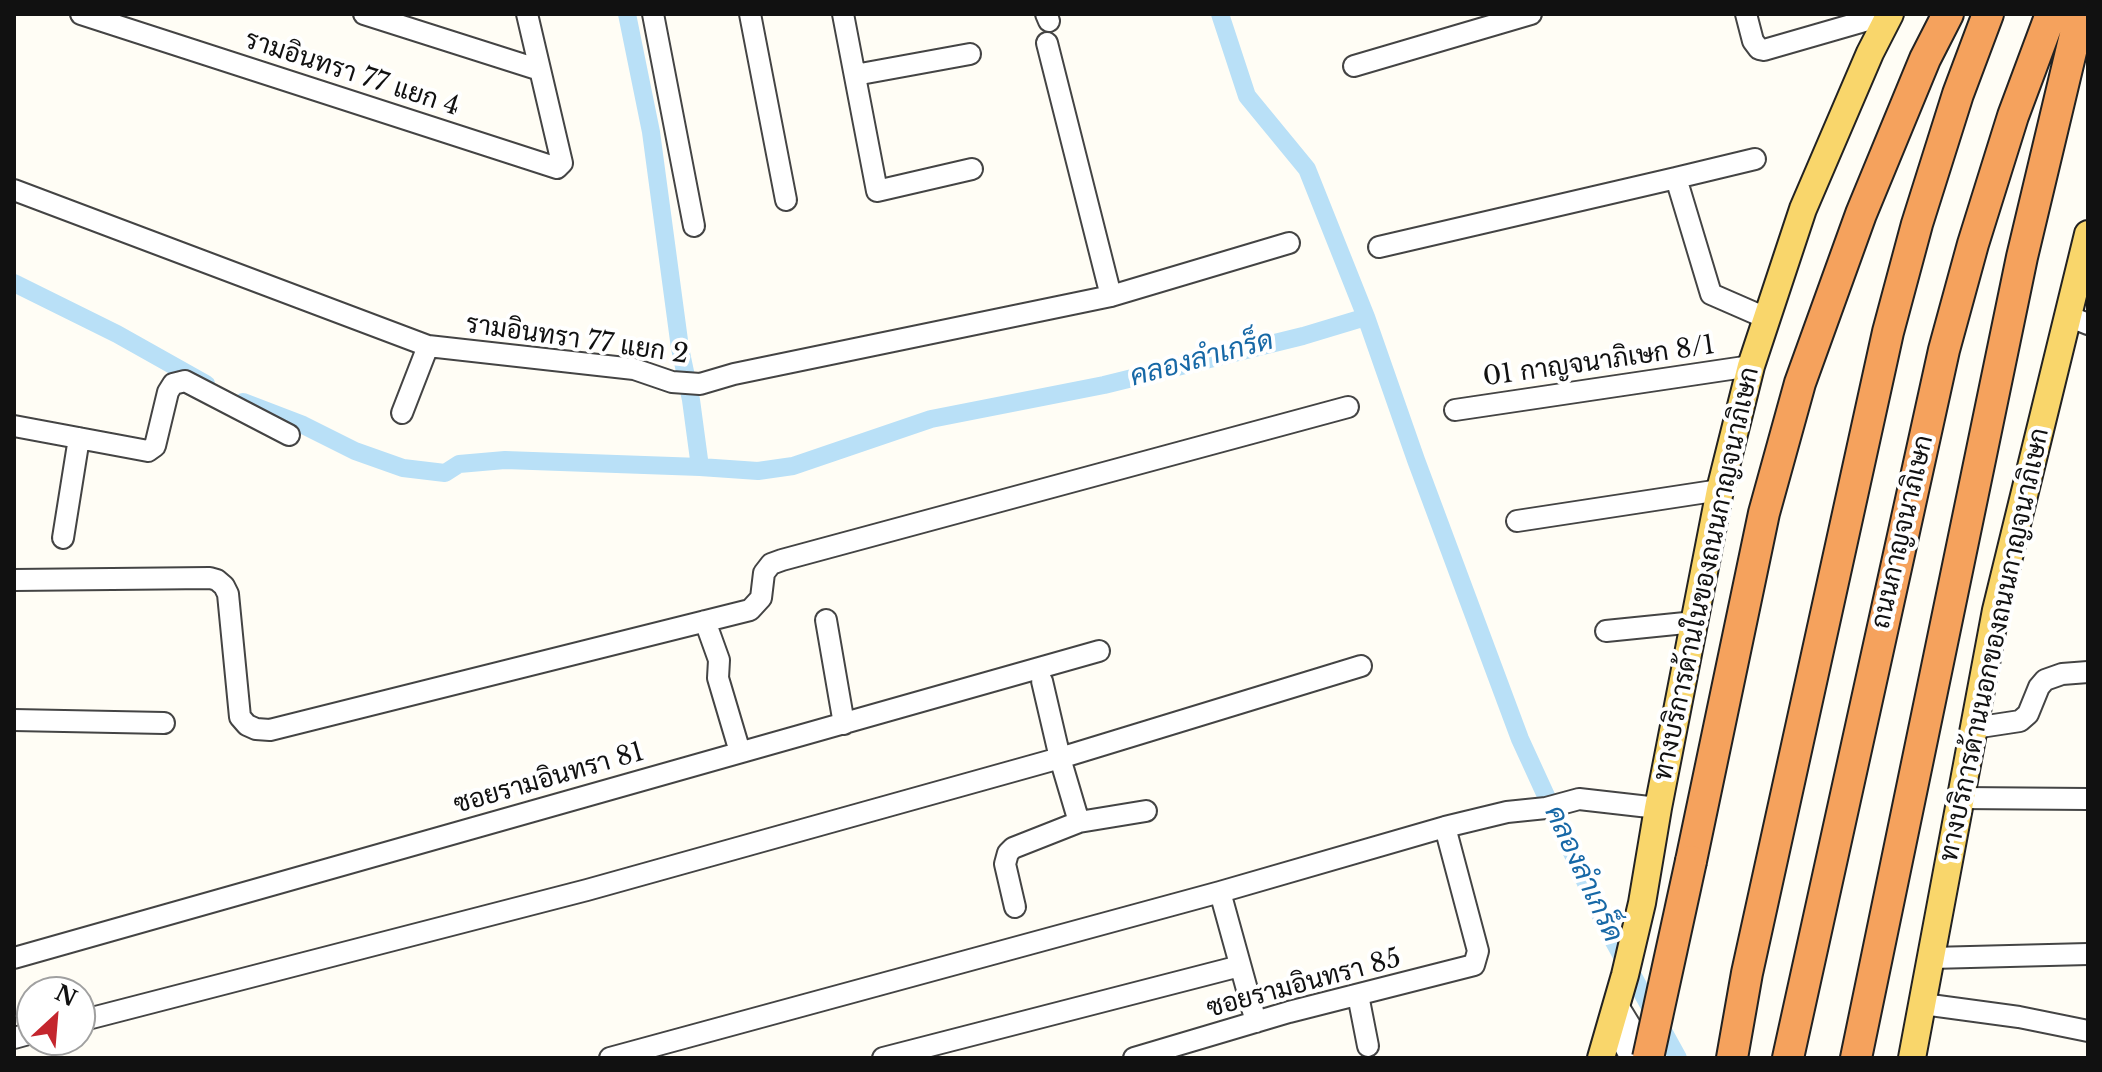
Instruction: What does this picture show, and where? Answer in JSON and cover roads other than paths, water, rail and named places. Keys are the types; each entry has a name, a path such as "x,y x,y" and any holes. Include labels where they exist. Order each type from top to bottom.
{"highway":[{"path":"1649,1058 1764,513 1800,383 1861,214 1925,59 1948,14"},
{"path":"1732,1058 1747,973 1888,332 1917,224 1958,94 1988,14"},
{"name":"ถนนกาญจนาภิเษก","path":"1788,1058 1944,350 2008,130 2051,14"},
{"path":"1856,1058 2022,257 2080,14"}],"main road":[{"name":"ทางบริการด้านในของถนนกาญจนาภิเษก","path":"1601,1058 1642,903 1720,490 1751,366 1803,209 1890,14"},
{"name":"ทางบริการด้านนอกของถนนกาญจนาภิเษก","path":"1912,1058 1996,610 2078,320 2088,234"}],"street":[{"name":"รามอินทรา 77 แยก 4","path":"81,14 557,168 561,166 540,70"},
{"path":"364,14 540,70"},
{"path":"527,14 540,70"},
{"path":"653,14 694,226"},
{"path":"750,14 786,200"},
{"path":"843,14 877,191 972,169"},
{"path":"1354,66 1531,14"},
{"path":"1746,14 1755,45 1764,50 1890,14"},
{"path":"1047,43 1111,296"},
{"path":"855,75 970,54"},
{"path":"1379,247 1755,159"},
{"path":"1676,178 1711,294 1766,318"},
{"name":"รามอินทรา 77 แยก 2","path":"14,190 428,346 634,369 672,382 700,384 734,374 1111,296 1289,243"},
{"path":"402,413 428,346"},
{"name":"01 กาญจนาภิเษก 8/1","path":"1455,410 1751,366"},
{"path":"14,426 148,451 155,446 168,392 173,384 185,381 289,435"},
{"path":"14,580 217,580 228,594 240,717 256,729 270,730 750,610 761,598 764,573 771,564 782,560 1348,407"},
{"path":"63,538 79,438"},
{"path":"1517,521 1720,490"},
{"path":"826,620 844,724"},
{"path":"705,621 719,660 718,678 740,752"},
{"path":"1606,631 1695,622"},
{"name":"ซอยรามอินทรา 81","path":"14,958 1099,651"},
{"path":"96,1017 587,890 1060,758 1361,666"},
{"path":"1974,728 2020,721 2028,714 2045,680 2062,674 2088,672"},
{"path":"1042,681 1079,822"},
{"path":"14,720 164,723"},
{"path":"1960,798 2088,799"},
{"path":"610,1058 1507,812 1546,808 1579,799 1658,808"},
{"path":"1015,907 1005,864 1008,853 1026,842 1079,822 1146,811"},
{"name":"ซอยรามอินทรา 85","path":"1134,1058 1256,1022 1474,965 1478,951 1445,827"},
{"path":"1220,892 1256,1022"},
{"path":"1931,958 2088,954"},
{"path":"883,1058 1240,966"},
{"path":"1358,995 1368,1046"},
{"path":"1923,1004 2019,1017 2088,1031"},
{"path":"1614,1012 1649,1058"},
{"path":"1614,1012 1631,1058"}],"waterway":[{"name":"คลองลำเกร็ด","path":"627,14 651,132 680,348 700,467 758,471 793,466 931,419 1104,385 1303,336 1366,317 1520,739 1607,929 1678,1058"},
{"path":"1220,14 1247,96 1307,169 1366,317"},
{"path":"14,283 117,334 206,384"},
{"path":"243,402 303,425 355,451 403,468 445,473 459,464 505,460 700,467"}]}
